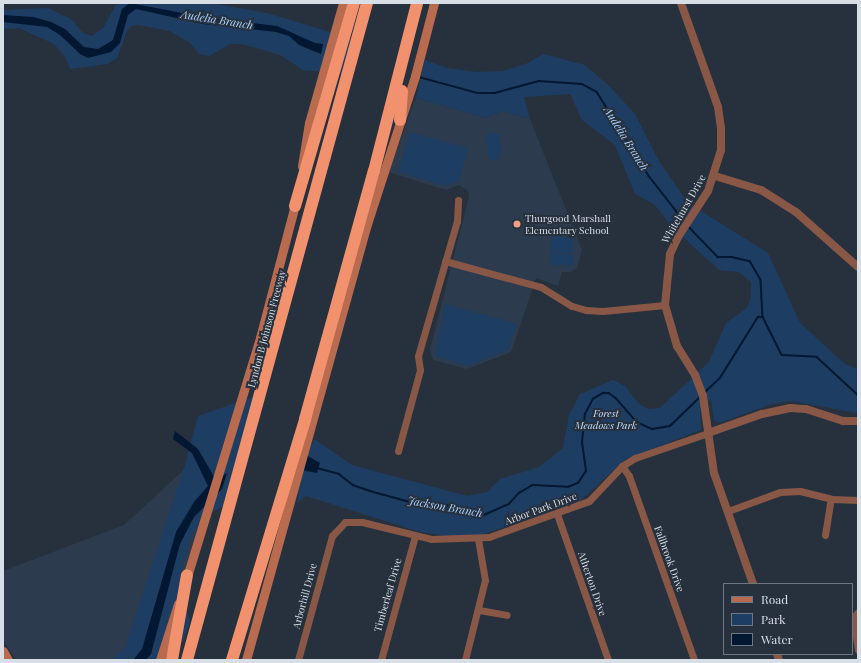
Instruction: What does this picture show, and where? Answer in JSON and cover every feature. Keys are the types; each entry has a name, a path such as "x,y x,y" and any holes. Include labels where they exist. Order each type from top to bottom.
{"highway":[{"path":"295,206 354,3"},
{"name":"Lyndon B Johnson Freeway","path":"187,660 367,3"},
{"path":"232,660 305,419 374,171 417,3"},
{"path":"400,120 399,102 425,3"},
{"path":"172,660 187,576"}],"main road":[{"path":"160,660 229,445 295,206 309,123 343,3"},
{"path":"246,660 367,224 415,76 434,3"},
{"path":"3,651 8,660"}],"street":[{"name":"Whitehurst Drive","path":"681,3 718,107 721,128 721,150 715,176 692,216 678,236 670,254 665,304 677,346 695,375 703,396 714,473 753,583"},
{"path":"715,176 761,190 796,212 858,267"},
{"path":"398,452 420,370 418,356 460,211 458,200"},
{"path":"445,261 541,287 572,306 586,310 603,312 665,304"},
{"name":"Arbor Park Drive","path":"332,536 339,526 352,521 415,536 447,540 478,539 557,514 589,501 622,466 635,458 762,414 790,408 806,409 843,421 858,421"},
{"name":"Fallbrook Drive","path":"622,466 629,476 694,660"},
{"path":"728,511 780,492 800,491 831,499 858,500"},
{"path":"825,535 831,499"},
{"name":"Atherton Drive","path":"557,514 608,660"},
{"name":"Arborhill Drive","path":"298,660 332,536"},
{"name":"Timberleaf Drive","path":"381,660 415,536"},
{"path":"465,660 479,610 485,580 478,539"},
{"path":"479,610 507,615"},
{"path":"858,612 854,618 858,650"}],"shaded area":[{"name":"Thurgood Marshall Elementary School","path":"416,98 486,118 502,111 530,119 582,250 577,268 571,272 562,272 558,286 536,278 511,352 467,369 433,360 430,349 469,197 468,191 459,185 446,190 388,172"},
{"path":"235,423 164,660 16,660 3,640 3,571 124,525"}],"green space":[{"path":"117,3 209,3 267,13 353,39 344,74 303,70 280,55 242,44 230,44 209,56 199,54 190,43 170,31 139,25 131,26 127,31 117,58 108,64 70,69 65,57 54,44 19,28 3,29 3,10 48,8 71,19 82,32 92,36 103,28"},
{"name":"Forest Meadows Park","path":"543,54 585,65 610,87 635,114 659,161 688,203 768,253 800,323 846,365 858,369 858,413 790,401 772,404 719,423 714,420 711,399 700,411 701,430 626,459 580,501 484,534 450,537 417,531 306,496 297,503 299,493 280,487 294,434 312,445 314,439 352,465 467,496 487,492 500,479 539,467 563,448 569,415 580,394 613,380 625,386 639,404 648,409 660,408 709,362 726,323 747,308 751,297 751,282 739,272 719,270 671,226 655,205 635,194 615,145 582,120 570,94 524,97 530,119 502,111 486,118 416,98 425,60 447,68 477,72 503,71 528,63"},
{"path":"410,132 468,148 459,181 446,186 398,172"},
{"path":"488,132 500,135 501,139 499,141 502,153 497,160 492,161 488,156 488,146 485,143"},
{"path":"552,236 573,238 572,253 550,251"},
{"path":"550,252 570,254 574,258 573,264 569,266 551,265"},
{"path":"445,304 517,324 508,350 467,366 435,355"},
{"path":"255,396 229,503 204,517 191,536 182,568 179,592 190,620 185,637 175,656 171,660 111,660 125,648 185,465 198,416"}],"water":[{"path":"130,3 203,17 277,26 315,43 323,44 321,54 299,45 289,36 276,32 203,24 136,9 128,15 120,43 111,52 88,58 80,54 60,35 47,27 3,22 3,15 33,17 51,22 65,29 84,47 98,49 113,40 122,9"},
{"path":"175,431 198,449 216,480 227,473 222,489 194,517 180,544 151,654 146,660 133,660 142,649 176,532 194,502 208,486 192,453 173,439"},
{"path":"301,452 320,463 317,473 297,469"}],"waterway":[{"name":"Audelia Branch","path":"419,77 478,93 495,93 539,81 582,84 597,92 649,176 685,222"},
{"name":"Audelia Branch","path":"689,227 718,257 732,257 750,261 761,280 763,317"},
{"name":"Jackson Branch","path":"704,393 720,378 758,317 763,317 782,355 817,357 858,395"},
{"name":"Jackson Branch","path":"317,468 339,474 353,485 370,491 414,503 442,504 484,515 509,504 519,493 533,485 568,487 578,483 586,471 582,442 585,414 593,399 603,393 609,393 616,398 637,422 652,429 670,426 700,397"}],"place":[{"name":"Thurgood Marshall Elementary School","path":"517,224"}]}
